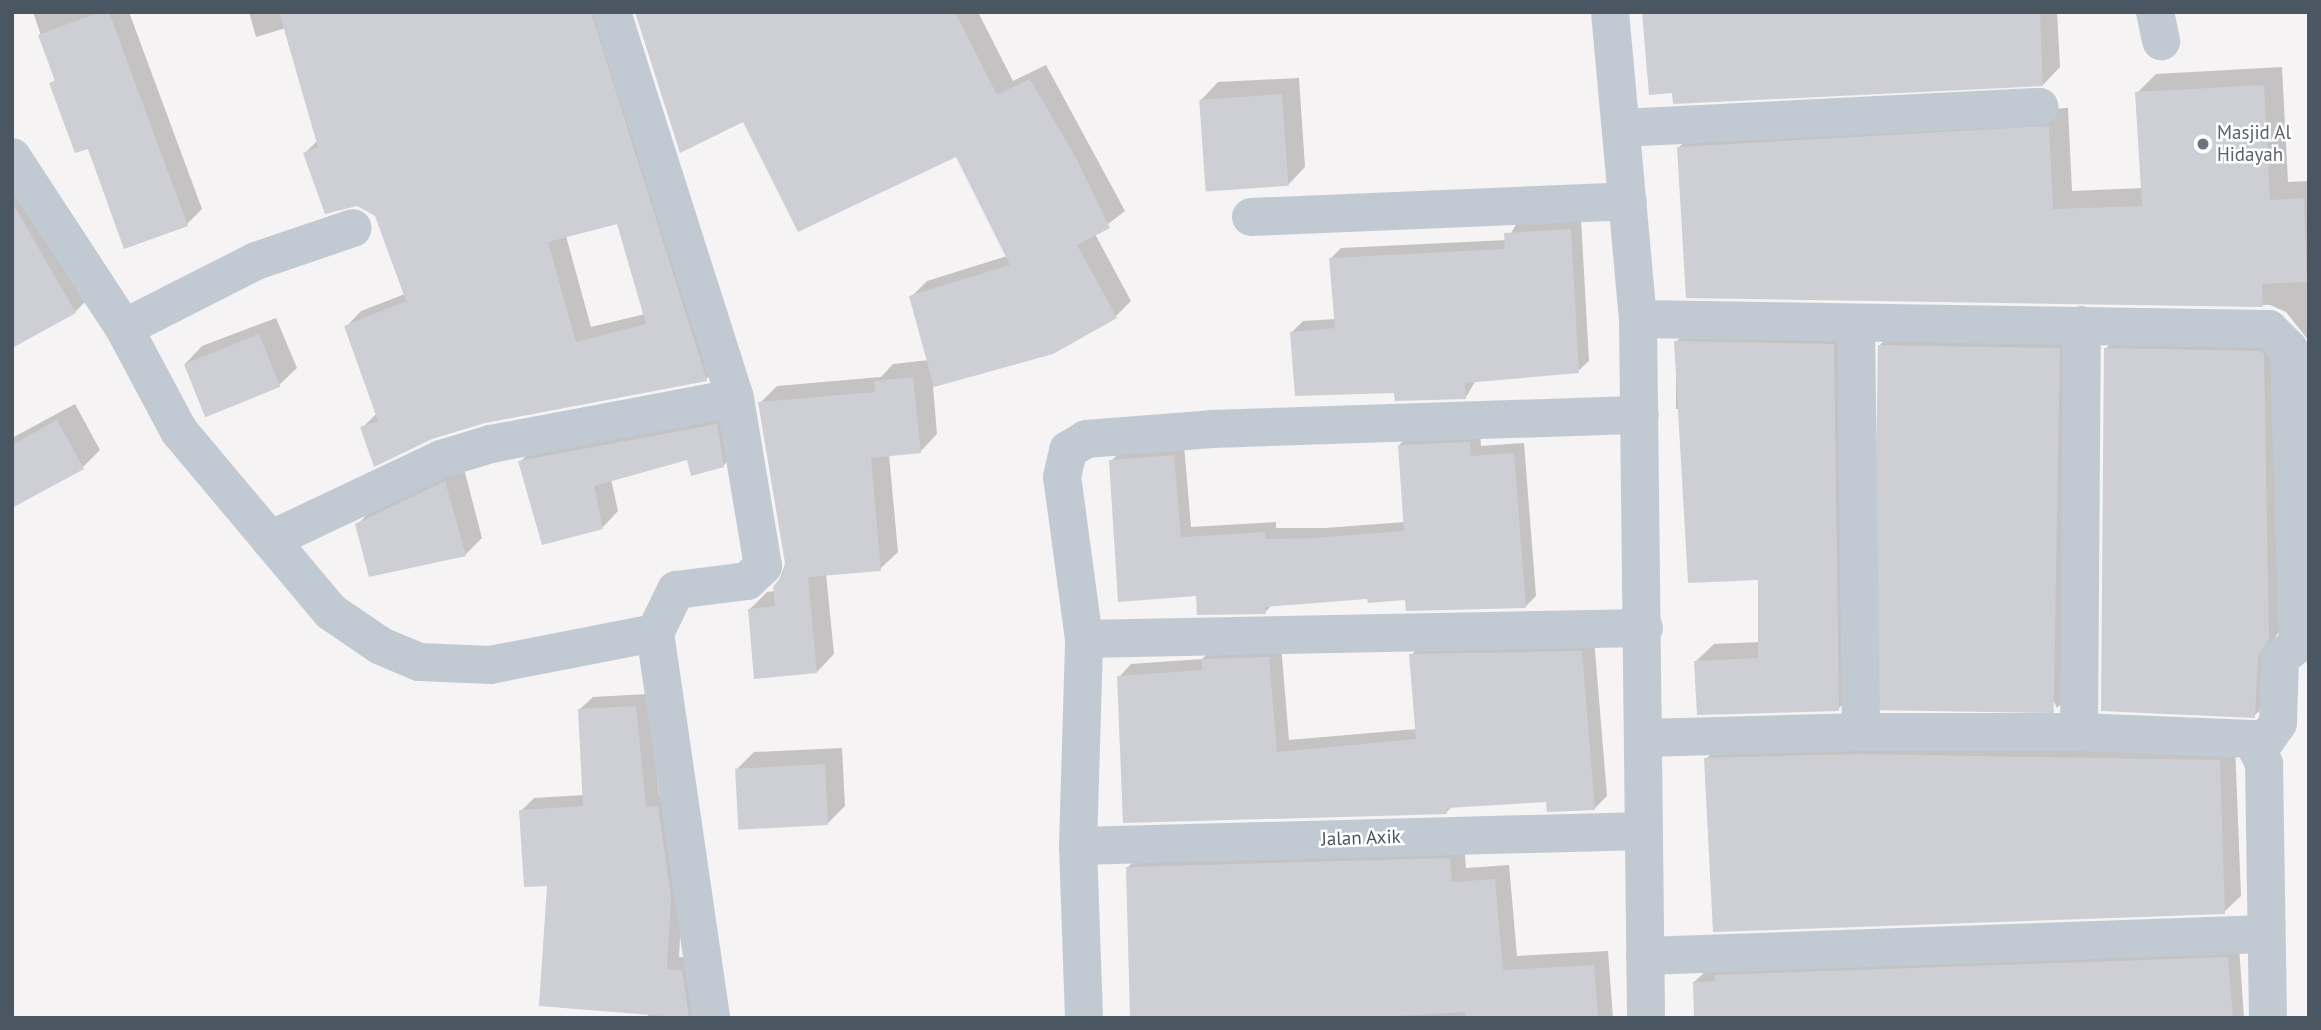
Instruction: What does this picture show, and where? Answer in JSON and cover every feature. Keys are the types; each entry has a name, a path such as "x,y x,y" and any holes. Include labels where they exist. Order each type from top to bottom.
{"street":[{"path":"612,12 735,398 763,566 747,581 676,590 654,633 711,1018"},
{"path":"1610,12 1638,319 1644,628 1646,1018"},
{"path":"1622,128 2039,107"},
{"path":"12,157 124,328 179,431 331,612 381,646 419,662 490,665 654,633"},
{"path":"1251,217 1628,201"},
{"path":"124,328 256,261 353,228"},
{"path":"1638,319 2269,329 2280,337 2289,349 2303,514 2298,644 2280,658 2278,723 2260,749 2268,1018"},
{"path":"1856,324 1861,732"},
{"path":"2079,732 2082,325"},
{"path":"270,540 441,458 491,444 735,398"},
{"path":"1084,1018 1078,846 1084,639 1062,477 1068,450 1086,439 1212,429 1640,415"},
{"path":"1084,639 1644,628"},
{"path":"1644,738 1861,732 2079,732 2240,736 2252,739 2260,749"},
{"name":"Jalan Axik","path":"1078,846 1644,831"},
{"path":"1645,956 2266,934"}],"building":[{"path":"100,12 109,12 188,226 124,249 88,149 75,153 49,83 55,81 38,35"},
{"path":"279,12 591,12 707,381 485,423 432,439 374,467 360,427 378,421 344,326 406,301 375,216 357,206 325,214 303,153 318,147","holes":["617,224 646,324 576,342 548,242"]},
{"path":"635,12 955,12 997,95 1030,79 1076,158 1110,228 1077,245 1117,318 1053,354 934,387 909,296 1010,265 956,157 798,232 743,122 680,153"},
{"path":"1642,12 2040,12 2043,86 1673,104 1672,93 1649,95"},
{"path":"2264,85 2270,200 2304,198 2307,282 2262,284 2263,307 1686,298 1677,147 2049,126 2053,209 2142,206 2135,92"},
{"path":"1282,94 1288,186 1206,192 1199,100"},
{"path":"12,202 76,313 12,348"},
{"path":"1571,229 1579,373 1465,383 1466,399 1395,401 1394,393 1295,396 1290,332 1335,328 1329,258 1505,249 1504,233"},
{"path":"259,334 280,387 205,417 184,364"},
{"path":"1674,341 1834,344 1839,711 1697,715 1694,661 1758,658 1758,580 1688,583"},
{"path":"1878,345 2060,348 2054,713 1872,710"},
{"path":"2104,348 2260,351 2264,354 2269,639 2258,657 2255,718 2101,711"},
{"path":"913,377 921,453 871,458 881,571 808,577 817,673 754,679 748,609 775,606 773,587 783,574 785,563 758,402 875,392 874,381"},
{"path":"57,420 84,469 12,508 12,445"},
{"path":"717,424 724,467 691,476 687,460 594,486 603,529 542,545 518,461"},
{"path":"1470,442 1471,456 1514,453 1526,608 1406,611 1405,600 1368,603 1367,599 1265,607 1266,614 1197,615 1196,596 1118,602 1109,460 1174,455 1181,537 1265,532 1266,539 1313,538 1404,531 1398,445"},
{"path":"445,481 466,556 369,577 355,524"},
{"path":"1582,651 1595,810 1547,812 1546,802 1447,808 1447,814 1123,823 1117,676 1202,670 1201,659 1269,657 1277,752 1416,739 1409,654"},
{"path":"636,706 646,807 658,806 671,897 667,969 682,970 689,1018 539,1006 547,886 524,887 519,810 583,806 578,709"},
{"path":"1861,754 2220,760 2225,914 1713,932 1704,758"},
{"path":"825,764 828,825 738,830 735,769"},
{"path":"1450,858 1452,882 1495,879 1503,970 1594,965 1598,1016 1466,1018 1465,1012 1364,1018 1130,1018 1126,867"},
{"path":"2228,957 2233,1018 1694,1018 1693,982 1715,981 1715,975"}],"place":[{"name":"Masjid Al Hidayah","path":"2203,144"}]}
